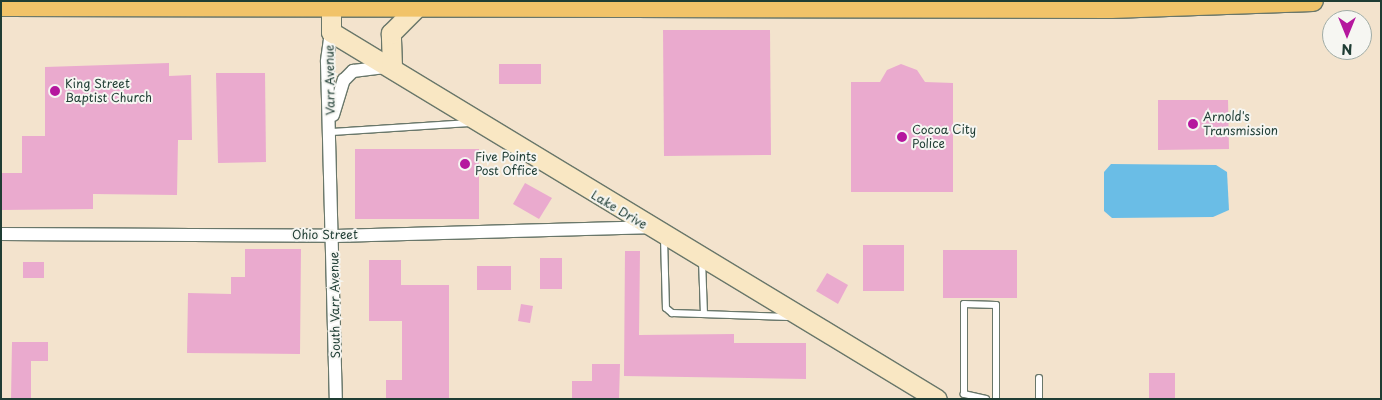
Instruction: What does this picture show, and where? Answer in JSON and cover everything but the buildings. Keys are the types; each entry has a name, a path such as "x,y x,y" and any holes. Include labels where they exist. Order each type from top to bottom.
{"main road":[{"path":"1,6 331,5 416,8 1313,1"}],"street":[{"path":"331,5 331,32"},
{"path":"392,68 391,33 416,8"},
{"name":"Lake Drive","path":"331,32 656,232 937,399"},
{"name":"Varr Avenue","path":"330,127 331,32"},
{"name":"Varr Avenue","path":"330,127 344,80 353,71 392,68"},
{"name":"South Varr Avenue","path":"330,127 335,236 336,399"},
{"name":"Ohio Street","path":"1,234 335,236 656,232"}],"lane":[{"path":"330,127 475,122"},
{"path":"656,232 666,308 672,313 798,317"},
{"path":"702,259 704,314"},
{"path":"986,399 964,394 964,304 996,305 996,399"},
{"path":"1039,378 1040,399"}],"water":[{"path":"1111,164 1216,165 1227,172 1229,210 1213,217 1112,218 1104,211 1104,172"}],"place":[{"name":"King Street Baptist Church","path":"55,91"},
{"name":"Arnold's Transmission","path":"1193,124"},
{"name":"Cocoa City Police","path":"902,137"},
{"name":"Five Points Post Office","path":"465,164"}]}
